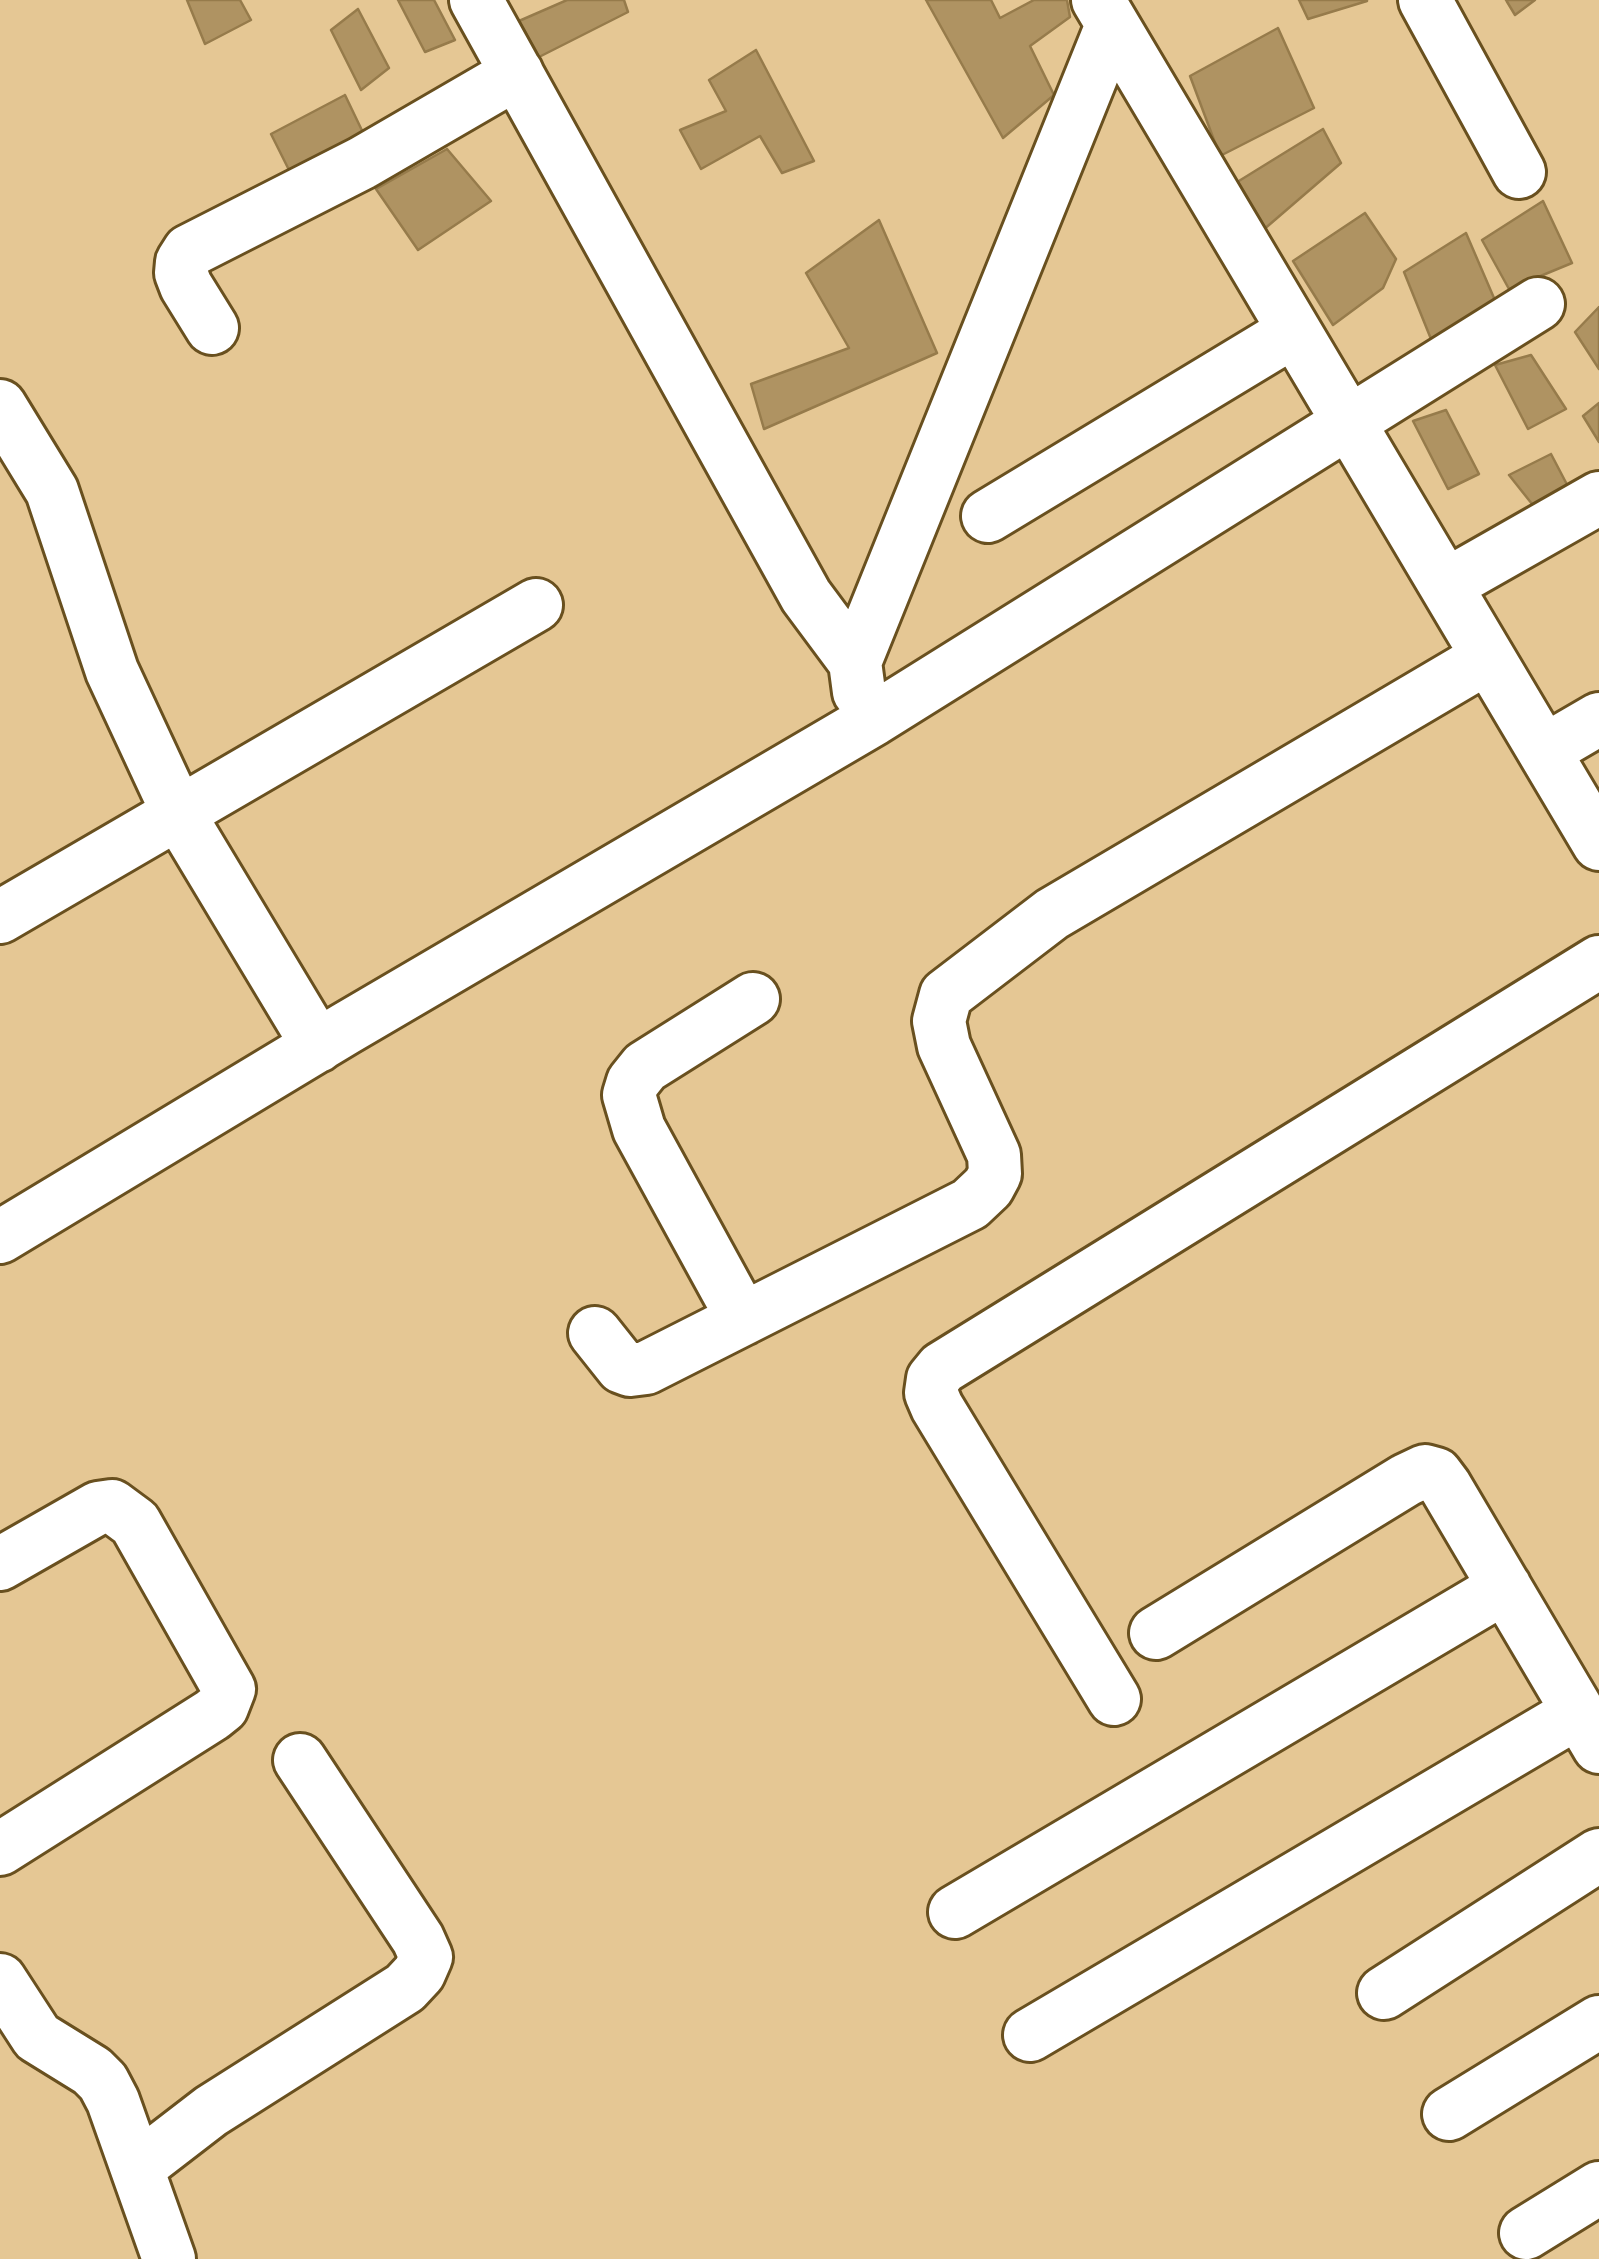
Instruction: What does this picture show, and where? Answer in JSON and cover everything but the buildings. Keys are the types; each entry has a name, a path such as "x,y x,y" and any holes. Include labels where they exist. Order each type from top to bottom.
{"street":[{"path":"476,0 806,596 855,662 861,696 874,719"},
{"path":"1425,0 1520,172"},
{"path":"855,662 1105,12"},
{"path":"1105,12 1599,844"},
{"path":"212,328 181,273 189,251 331,180 517,73"},
{"path":"0,1236 874,719 1538,304"},
{"path":"988,516 1294,330"},
{"path":"0,406 52,491 112,670 178,813 318,1046"},
{"path":"1446,586 1599,498"},
{"path":"0,917 536,605"},
{"path":"594,1333 614,1361 630,1370 646,1368 970,1204 995,1174 994,1155 944,1046 939,1021 946,995 1052,914 1488,657"},
{"path":"1544,751 1599,719"},
{"path":"1114,1699 936,1406 931,1392 933,1379 958,1358 1599,962"},
{"path":"743,1318 639,1128 629,1096 633,1082 645,1067 753,999"},
{"path":"1030,2035 1586,1706 1505,1587 1445,1486 1436,1474 1425,1471 1156,1633"},
{"path":"0,1564 98,1508 112,1506 135,1523 228,1688 222,1707 212,1715 0,1848"},
{"path":"955,1912 1505,1587"},
{"path":"137,2168 211,2111 405,1988 419,1973 426,1957 300,1760"},
{"path":"1384,1992 1599,1855"},
{"path":"0,1980 38,2037 92,2071 114,2100 137,2168 151,2251"},
{"path":"1449,2114 1599,2022"},
{"path":"1526,2232 1599,2188"}]}
